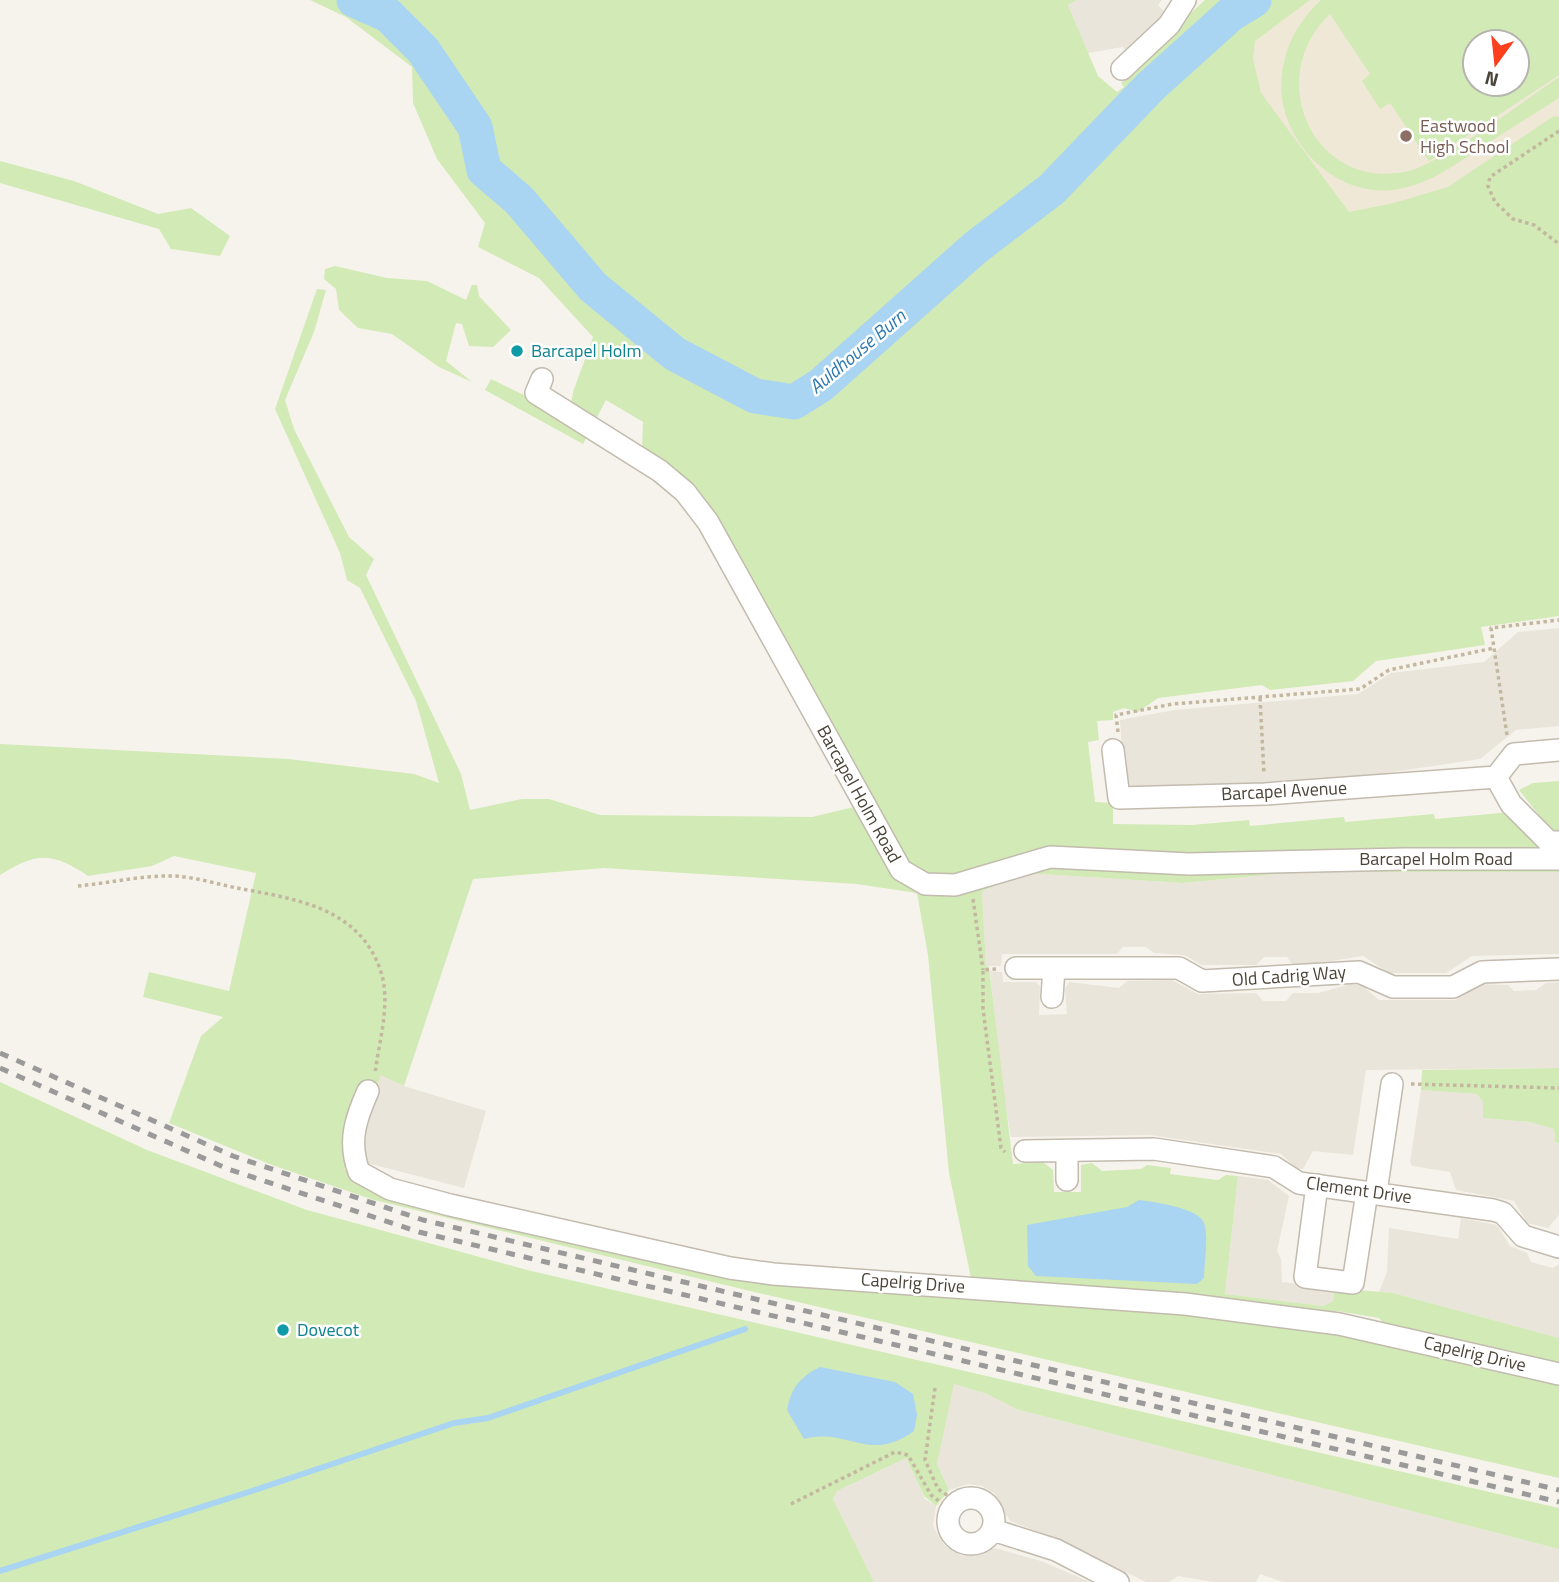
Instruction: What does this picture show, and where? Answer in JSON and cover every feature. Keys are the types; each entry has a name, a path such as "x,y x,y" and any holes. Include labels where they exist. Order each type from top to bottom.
{"street":[{"path":"1122,69 1169,25 1185,0"},
{"name":"Barcapel Holm Road","path":"542,379 536,393 660,471 685,492 701,512 901,870 925,884 955,885 1050,857 1189,864 1559,859"},
{"name":"Barcapel Avenue","path":"1112,750 1119,798 1265,794 1496,777"},
{"path":"1559,750 1514,754 1496,777 1511,804 1549,842 1559,842"},
{"name":"Old Cadrig Way","path":"1016,968 1179,968 1202,981 1359,972 1393,987 1453,987 1482,972 1559,970"},
{"path":"1052,997 1054,968"},
{"path":"1317,1185 1305,1277 1353,1283 1392,1084"},
{"name":"Capelrig Drive","path":"368,1091 354,1123 353,1155 359,1172 390,1189 450,1205 730,1268 773,1274 1185,1304 1313,1320 1485,1354 1559,1374"},
{"name":"Clement Drive","path":"1025,1151 1154,1149 1274,1167 1299,1183 1493,1210 1503,1213 1523,1236 1559,1247"},
{"path":"1067,1151 1067,1180"},
{"path":"968,1497 980,1499 990,1506 994,1518 993,1530 983,1542 968,1545 954,1538 947,1525 953,1505 968,1497"},
{"path":"993,1530 1056,1550 1118,1582"}],"path":[{"path":"1559,131 1490,177 1488,186 1495,202 1513,219 1534,225 1559,244"},
{"path":"1514,754 1505,730 1491,628 1559,620"},
{"path":"1112,750 1119,749 1116,715 1174,704 1360,689 1389,670 1494,648"},
{"path":"1260,697 1265,794"},
{"path":"78,886 174,876 282,894 317,905 342,920 369,948 381,972 384,988 374,1079 368,1091"},
{"path":"970,880 983,970 984,1009 1000,1148"},
{"path":"983,970 1016,968"},
{"path":"1392,1084 1559,1088"},
{"path":"935,1388 925,1460 938,1489 953,1505"},
{"path":"791,1504 895,1452 908,1455 931,1495 953,1505"}],"shaded area":[{"path":"1077,0 1162,0 1158,5 1168,16 1129,55 1123,47 1088,53 1068,5"},
{"name":"Eastwood High School","path":"1254,0 1559,0 1559,277 1412,255 1296,189 1231,14"},
{"path":"1559,628 1559,726 1516,730 1480,759 1352,778 1125,790 1120,720 1174,710 1358,694 1391,673 1484,662 1518,632"},
{"path":"1297,872 1559,872 1559,954 1472,956 1446,973 1389,973 1363,956 1312,964 1293,965 1287,957 1264,957 1256,965 1202,965 1184,955 1154,953 1146,947 1123,947 1117,954 1002,954 1001,966 986,966 982,890 1025,873 1183,883"},
{"path":"990,971 1002,972 1003,982 1036,982 1040,986 1039,1015 1067,1014 1065,989 1069,982 1119,988 1127,981 1172,980 1198,994 1256,993 1263,1001 1286,1001 1293,993 1318,993 1351,984 1363,986 1379,1000 1456,1000 1478,984 1508,985 1514,991 1536,990 1546,983 1559,982 1559,1068 1366,1070 1353,1155 1313,1151 1303,1169 1296,1168 1281,1154 1150,1135 1011,1137 1002,1085"},
{"path":"381,1074 404,1086 486,1111 464,1188 363,1162 364,1118"},
{"path":"1421,1090 1477,1094 1483,1102 1483,1118 1530,1122 1554,1129 1555,1142 1559,1143 1559,1215 1548,1228 1527,1223 1514,1201 1456,1190 1450,1172 1412,1166 1410,1162"},
{"path":"1238,1176 1268,1180 1289,1196 1277,1251 1281,1259 1282,1282 1335,1288 1333,1301 1323,1306 1225,1294"},
{"path":"1461,1218 1497,1225 1510,1246 1527,1253 1531,1262 1553,1268 1559,1264 1559,1338 1393,1293 1379,1292 1387,1272 1389,1228 1458,1239"},
{"path":"953,1384 987,1394 1016,1409 1559,1549 1559,1582 1283,1582 1260,1574 1256,1582 1213,1582 1178,1576 1169,1582 1146,1582 1055,1538 1010,1521 994,1493 982,1486 968,1484 949,1490 937,1464"},
{"path":"906,1458 925,1499 936,1506 933,1526 945,1546 962,1556 995,1548 1041,1561 1090,1582 874,1582 833,1499 837,1491"}],"green space":[{"path":"310,0 1077,0 1068,5 1098,76 1117,92 1124,87 1121,83 1136,72 1139,61 1205,0 1310,0 1255,41 1253,59 1261,93 1349,212 1394,203 1448,187 1554,116 1559,117 1559,616 1481,627 1485,645 1376,661 1353,681 1270,690 1262,685 1158,698 1138,712 1124,708 1113,712 1113,720 1097,721 1099,740 1088,742 1095,802 1113,803 1113,824 1192,825 1249,820 1250,826 1344,817 1345,822 1434,814 1435,819 1511,812 1559,849 1559,872 1297,872 1183,883 1025,873 982,891 986,966 989,967 1013,1164 1043,1162 1053,1170 1054,1192 1081,1192 1081,1165 1092,1163 1102,1171 1141,1169 1147,1165 1171,1168 1170,1174 1218,1180 1226,1175 1238,1176 1225,1294 1323,1306 1333,1301 1335,1288 1393,1293 1559,1338 1559,1369 1387,1327 1379,1318 1337,1311 1331,1316 971,1278 949,1173 928,955 917,893 857,884 604,868 473,879 404,1086 381,1075 364,1118 363,1162 344,1168 359,1184 377,1195 735,1274 1188,1312 1328,1330 1559,1379 1559,1478 746,1290 374,1200 272,1165 169,1123 201,1036 223,1017 143,997 149,972 229,991 256,873 174,856 152,866 88,876 64,862 44,858 24,862 0,875 0,744 288,759 414,774 439,783 416,701 360,588 347,580 340,553 275,409 317,289 326,290 314,332 285,400 294,429 349,537 374,559 366,575 461,774 470,810 522,799 549,799 600,815 812,817 871,803 722,534 642,448 643,422 606,400 583,444 485,390 491,379 569,417 573,392 593,337 539,278 478,247 485,223 437,159 413,103 412,67 346,17"},
{"path":"1321,0 1559,0 1559,75 1531,94 1531,28 1461,28 1461,98 1524,98 1429,161 1390,103 1380,109 1362,81 1370,74 1330,14 1310,39 1301,67 1300,96 1307,123 1322,146 1344,163 1371,173 1404,172 1439,158 1559,77 1559,98 1458,163 1416,185 1392,190 1369,189 1348,183 1328,172 1311,157 1297,139 1287,118 1282,96 1282,74 1287,52 1300,24"},
{"path":"0,161 74,181 158,214 191,208 230,236 220,256 171,249 159,229 0,183"},
{"path":"335,266 387,278 427,281 466,300 472,285 477,285 479,296 511,330 493,347 469,346 462,324 456,323 446,361 472,382 439,367 392,334 358,328 339,310 336,289 324,279 325,269"},
{"path":"1559,781 1559,830 1551,830 1519,790 1533,783"},
{"path":"1559,1068 1559,1143 1555,1142 1554,1129 1530,1122 1483,1118 1483,1102 1477,1094 1421,1090 1422,1070"},
{"path":"0,1082 147,1150 307,1210 527,1270 1559,1508 1559,1549 1016,1409 987,1394 954,1384 937,1464 949,1490 936,1506 924,1496 906,1458 837,1491 833,1499 874,1582 0,1582"}],"water":[{"path":"1139,1200 1194,1213 1204,1223 1204,1278 1197,1284 1036,1276 1028,1266 1027,1225 1127,1207"},
{"path":"820,1367 895,1382 913,1394 917,1415 914,1431 898,1440 871,1445 833,1437 804,1439 787,1410 791,1395 798,1384"}],"waterway":[{"name":"Auldhouse Burn","path":"354,0 388,15 423,50 475,127 484,170 519,200 593,287 675,354 755,396 794,402 821,385 975,248 1052,189 1151,86 1231,14 1254,0"},
{"path":"0,1571 454,1423 488,1418 745,1329"}],"railway":[{"path":"0,1053 233,1156 423,1220 1559,1490"},
{"path":"0,1068 228,1169 419,1232 1559,1502"}],"place":[{"name":"Eastwood High School","path":"1406,136"},
{"name":"Barcapel Holm","path":"517,351"},
{"name":"Dovecot","path":"283,1330"}]}
